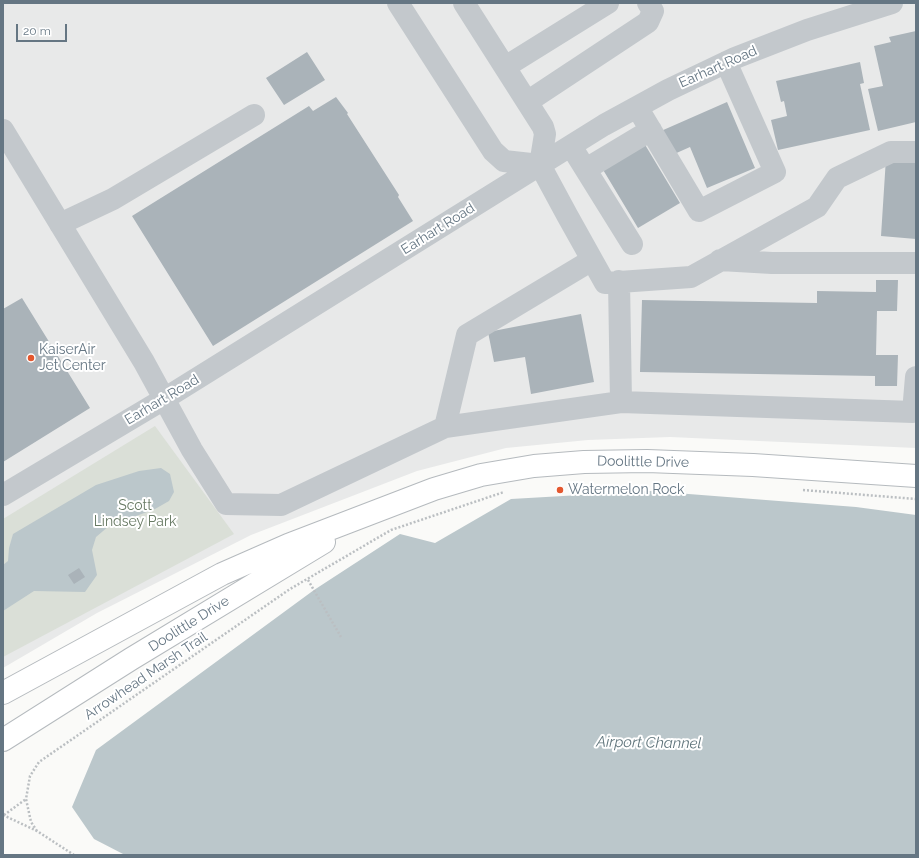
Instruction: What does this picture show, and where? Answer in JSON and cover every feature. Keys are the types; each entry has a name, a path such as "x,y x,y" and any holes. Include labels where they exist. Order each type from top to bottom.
{"main road":[{"name":"Doolittle Drive","path":"3,694 222,574 288,545 434,489 481,475 534,466 584,462 647,461 753,465 916,476"},
{"name":"Doolittle Drive","path":"3,740 239,593 377,511"}],"street":[{"path":"398,3 493,151 504,161 540,165"},
{"path":"464,3 543,127 545,134 540,165 606,283 691,277 817,207 838,178 891,152 916,152"},
{"path":"505,67 608,3"},
{"path":"527,102 648,22 653,11 648,3"},
{"name":"Earhart Road","path":"3,495 164,399 540,165 637,107 726,62 807,30 892,3"},
{"path":"637,107 699,211 775,172 726,62"},
{"path":"60,224 113,199 254,115"},
{"path":"3,130 144,362 192,450 226,504 281,505 445,427 621,402 913,412 916,376"},
{"path":"586,169 651,130"},
{"path":"571,146 632,244"},
{"path":"445,427 467,335 592,260"},
{"path":"720,260 916,263"},
{"path":"619,281 621,402"}],"path":[{"name":"Arrowhead Marsh Trail","path":"37,831 31,822 26,799 30,776 39,762 290,589 308,580 391,530 511,490"},
{"path":"802,490 916,499"},
{"path":"308,580 341,637"},
{"path":"26,799 3,815 37,831 74,855"}],"shaded area":[{"path":"3,3 916,3 916,448 670,437 588,440 506,448 417,471 251,535 97,613 3,668"}],"green space":[{"name":"Scott Lindsey Park","path":"155,426 234,534 3,657 3,519"}],"water":[{"path":"161,468 170,474 174,492 169,501 155,509 109,526 96,537 92,550 97,575 85,592 34,591 3,611 3,565 8,561 9,548 13,534 96,485 139,471"},
{"name":"Airport Channel","path":"650,491 856,507 916,515 916,855 125,855 94,839 72,807 96,750 314,590 400,534 435,543 511,499"}],"building":[{"path":"916,31 916,122 878,131 868,89 883,86 874,46 891,42 889,37"},
{"path":"307,52 325,80 284,105 266,78"},
{"path":"860,62 864,83 860,84 870,130 778,150 771,120 787,116 784,101 781,102 776,81"},
{"path":"336,97 348,113 347,114 399,195 398,197 413,221 213,346 132,216 309,106 313,111"},
{"path":"727,102 755,168 707,188 690,147 672,155 661,131"},
{"path":"644,143 680,203 638,228 602,168"},
{"path":"886,158 916,160 916,239 881,236"},
{"path":"876,280 898,280 897,311 877,311 876,355 898,355 897,386 875,386 875,376 640,372 642,300 817,303 817,291 876,292"},
{"name":"KaiserAir Jet Center","path":"22,298 90,408 3,462 3,309"},
{"path":"581,314 594,382 531,394 525,357 494,362 488,332"},
{"path":"79,568 85,577 74,584 68,575"}],"place":[{"name":"KaiserAir Jet Center","path":"31,358"},
{"name":"Watermelon Rock","path":"560,490"}]}
